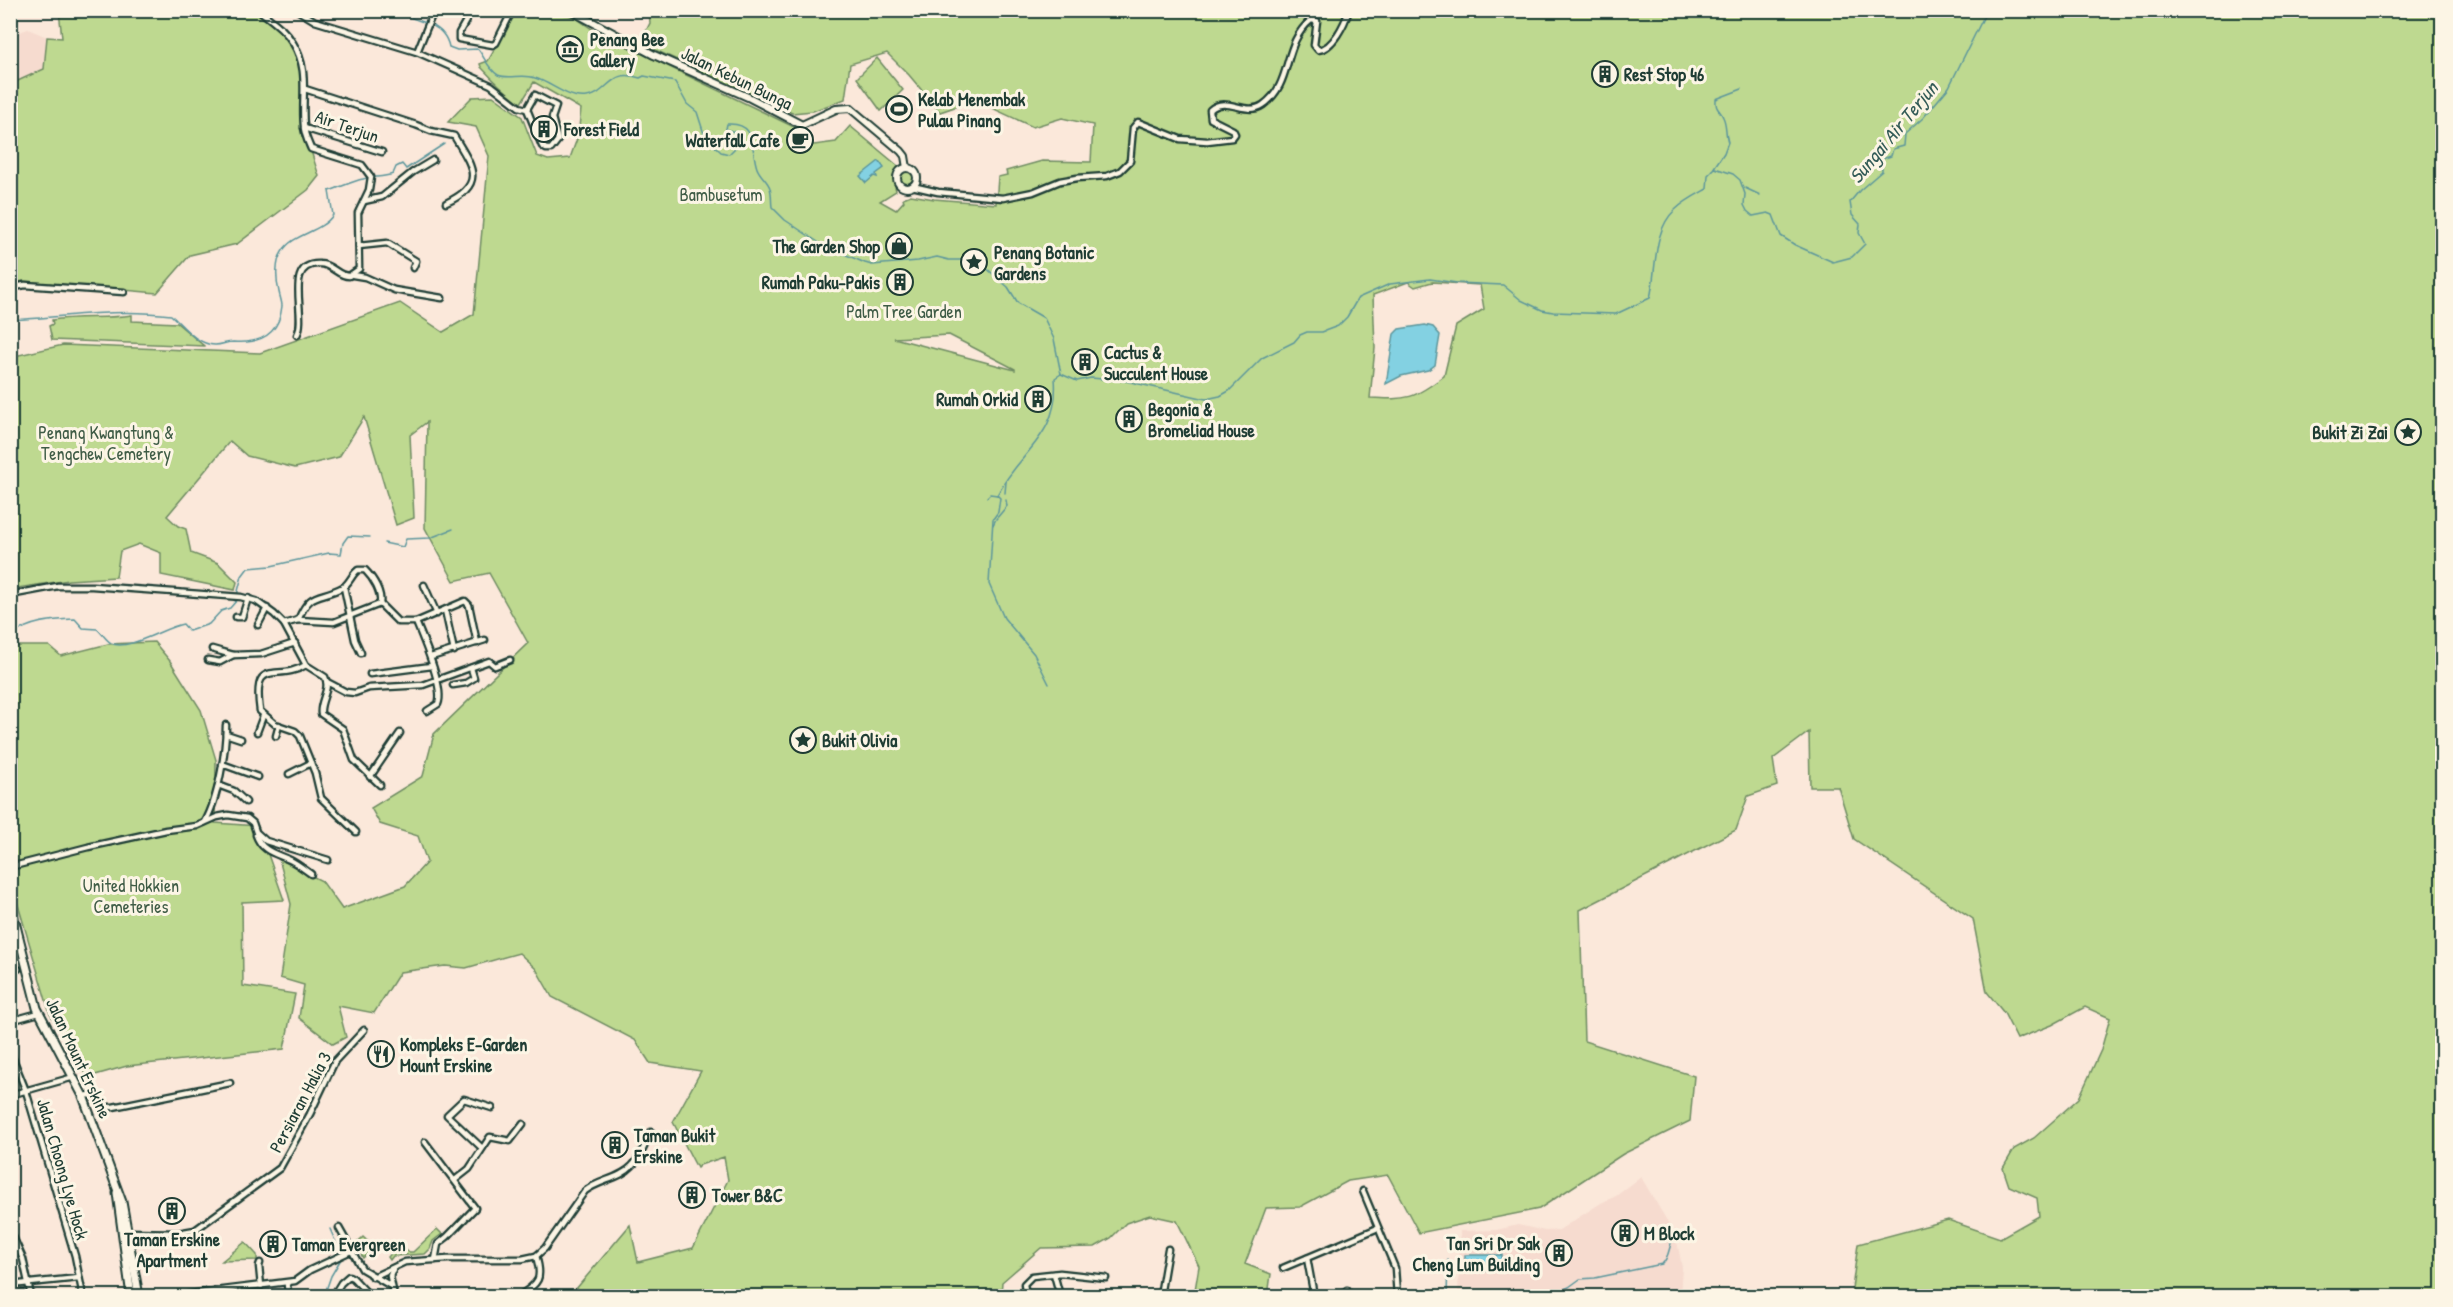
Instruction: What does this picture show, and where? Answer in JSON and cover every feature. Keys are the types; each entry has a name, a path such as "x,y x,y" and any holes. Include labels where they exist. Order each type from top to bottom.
{"main road":[{"name":"Jalan Mount Erskine","path":"10,902 39,1013 83,1096 122,1202 139,1296"},
{"name":"Jalan Mount Erskine","path":"117,1190 131,1296"},
{"path":"120,1217 124,1230 129,1232 126,1240 129,1263 127,1272"}],"street":[{"name":"Air Terjun","path":"259,10 277,24 292,41 300,57 305,89 304,128 382,152"},
{"path":"297,10 315,21 417,52 491,86 519,108 527,110"},
{"path":"417,52 434,10"},
{"path":"472,10 459,33 459,39 496,44 512,11"},
{"name":"Jalan Kebun Bunga","path":"570,10 654,55 741,94 802,125 842,107 850,108 901,151 905,156 907,168"},
{"path":"912,186 916,181 913,170 907,168 898,172 898,182 903,187 912,186 938,192 1003,198 1033,192 1060,181 1107,176 1120,171 1130,161 1133,128 1138,122 1180,139 1206,141 1232,138 1235,134 1233,130 1210,118 1212,107 1223,104 1246,109 1262,106 1276,94 1283,82 1289,52 1303,27 1311,20 1317,21 1314,45 1318,50 1326,49 1337,34 1349,10"},
{"path":"305,89 430,131 454,136 472,167 471,181 463,195 446,203"},
{"path":"535,95 555,104 552,118 558,140 554,147 548,149 542,146 527,110 535,95"},
{"path":"304,128 310,149 363,165 371,179 358,213 359,269 364,277"},
{"path":"364,201 382,197 413,172 433,160"},
{"path":"359,246 387,243 416,261 413,268"},
{"path":"297,335 300,322 297,284 305,269 313,264 332,267 341,275 364,277 394,290 442,298"},
{"path":"353,275 359,269"},
{"path":"10,288 25,285 124,292"},
{"path":"298,620 309,600 344,587 355,571 365,570 381,595 380,604"},
{"path":"10,595 58,586 93,585 248,598 267,608 284,624 306,665 325,677 327,682 346,692 355,693 369,688 423,685 489,661 498,665 510,660"},
{"path":"424,585 436,614"},
{"path":"344,587 361,653"},
{"path":"236,617 242,617 248,598"},
{"path":"380,604 398,622 416,622 463,602 468,603 477,643"},
{"path":"284,624 298,620 334,622 380,604"},
{"path":"258,625 267,608"},
{"path":"445,610 454,651"},
{"path":"416,622 431,657 440,701 427,711"},
{"path":"431,657 484,640"},
{"path":"212,649 233,655 261,654 295,643"},
{"path":"208,660 226,661 233,655"},
{"path":"306,665 269,674 262,678 258,692 260,711 264,716 300,735 321,798 356,832"},
{"path":"370,674 432,666"},
{"path":"453,685 474,678 471,668"},
{"path":"327,682 321,714 343,729 354,760 380,785"},
{"path":"257,732 264,716"},
{"path":"203,824 211,809 218,785 226,725"},
{"path":"276,736 279,725"},
{"path":"370,777 400,733"},
{"path":"226,735 241,739"},
{"path":"289,774 311,763"},
{"path":"222,764 258,777"},
{"path":"218,785 234,791 246,801"},
{"path":"10,867 88,847 203,824 217,817 228,815 247,818 253,823 260,845 312,874"},
{"path":"256,832 266,840 328,860"},
{"path":"10,971 18,969"},
{"path":"10,1021 39,1013"},
{"name":"Persiaran Halia 3","path":"129,1232 178,1233 195,1230 278,1170 310,1114 335,1061 364,1030"},
{"name":"Jalan Choong Lye Hock","path":"10,1051 26,1090 80,1278 83,1296"},
{"path":"10,1095 74,1077"},
{"path":"83,1096 91,1095 107,1107 113,1107 230,1083"},
{"path":"482,1149 447,1115 464,1099 492,1108"},
{"path":"455,1180 470,1168 492,1136 510,1142 523,1124"},
{"path":"373,1277 397,1265 435,1260 522,1259 536,1256 545,1248 585,1191 593,1185 621,1174 632,1166 651,1132"},
{"path":"425,1142 475,1208 447,1238 438,1244 435,1260"},
{"path":"1363,1191 1397,1273 1397,1296"},
{"path":"339,1228 362,1269 391,1286"},
{"path":"1283,1268 1378,1228"},
{"path":"10,1230 23,1259 31,1296"},
{"path":"1160,1296 1168,1249"},
{"path":"174,1296 287,1283 298,1280 310,1270 351,1251"},
{"path":"519,1296 535,1286 539,1278 536,1256"},
{"path":"1307,1258 1314,1296"},
{"path":"260,1263 261,1286"},
{"path":"394,1296 390,1273 397,1265"},
{"path":"1026,1296 1024,1284 1026,1279 1040,1274 1106,1278"},
{"path":"1054,1274 1060,1296"},
{"path":"333,1296 341,1283 349,1276 370,1296"},
{"path":"10,1285 80,1278"},
{"path":"287,1283 288,1296"},
{"path":"1347,1290 1347,1296"}],"shaded area":[{"path":"11,24 17,27 19,32 28,29 47,37 44,69 11,84"},
{"path":"1641,1177 1676,1236 1682,1267 1680,1296 1458,1296 1460,1231 1496,1230 1518,1225 1545,1231 1559,1230 1616,1196"}],"green space":[{"path":"59,11 256,11 286,35 300,53 306,85 303,126 319,176 308,190 237,244 190,255 157,293 23,281 11,284 11,84 44,69 47,37 62,38"},
{"path":"516,11 542,11 573,16 595,31 794,127 814,145 836,142 850,126 898,166 893,176 896,191 880,201 896,210 904,201 903,198 911,195 996,204 998,177 1007,175 1006,171 1042,161 1091,162 1093,125 1062,118 1033,127 975,100 940,112 887,53 850,64 845,99 813,111 792,113 640,43 650,23 649,11 2442,11 2442,1296 1851,1296 1858,1244 1948,1220 2000,1238 2039,1216 2037,1198 2009,1186 2003,1168 2014,1149 2034,1138 2079,1098 2101,1050 2110,1018 2085,1007 2052,1025 2017,1039 2004,1013 1987,992 1973,919 1854,839 1838,787 1810,787 1809,732 1773,759 1777,786 1748,796 1736,830 1580,910 1584,1041 1694,1076 1690,1121 1623,1154 1539,1209 1419,1233 1388,1175 1348,1181 1300,1207 1266,1208 1245,1264 1271,1274 1268,1296 1194,1296 1199,1266 1177,1221 1150,1215 1126,1223 1111,1238 1095,1247 1041,1248 1002,1282 1001,1294 998,1296 570,1296 630,1225 638,1262 693,1248 728,1180 724,1157 697,1168 673,1122 701,1071 650,1063 635,1040 552,997 536,969 519,953 466,968 445,966 400,972 374,1013 338,1006 346,1037 333,1044 299,1018 304,985 280,978 291,904 279,859 322,881 342,909 405,886 427,862 418,836 380,824 371,808 423,776 434,734 528,643 489,573 454,581 425,528 427,422 410,435 414,518 396,525 364,417 339,457 295,468 247,456 230,441 167,516 178,526 186,529 191,553 218,563 237,582 235,590 161,575 161,553 139,544 120,551 116,577 69,580 11,589 10,357 63,345 260,353 400,303 443,332 474,314 489,156 476,127 448,122 472,97 493,96 522,117 537,156 548,160 570,158 578,136 581,109 534,82 521,103 481,67 480,64 488,61","holes":["1408,282 1415,287 1432,282 1480,285 1484,309 1456,326 1444,376 1417,394 1393,399 1370,398 1375,348 1373,295","949,335 1015,369 1015,370 894,338"]},
{"path":"877,58 903,90 881,111 857,78"},
{"path":"906,170 911,172 913,177 911,182 906,184 901,182 899,177 901,172"},
{"path":"132,315 132,321 177,323 204,346 52,340 49,326 53,324 52,320"},
{"name":"United Hokkien Cemeteries","path":"154,642 170,661 201,710 216,760 215,823 258,826 284,900 242,902 243,986 295,994 284,1049 127,1066 88,1077 50,1014 11,881 11,646 49,646 61,656 108,644"},
{"path":"437,1229 442,1234 433,1241 425,1254 393,1256 390,1260 388,1257 400,1243 409,1252 413,1252"},
{"path":"363,1237 374,1247 363,1258 356,1244"},
{"path":"245,1242 257,1255 257,1260 222,1261"}],"water":[{"path":"879,161 884,168 876,174 877,177 874,176 866,183 860,176"},
{"path":"1425,325 1433,327 1440,335 1435,365 1428,370 1401,376 1386,384 1394,334 1399,329"},
{"path":"1465,1255 1502,1255 1502,1271 1465,1271"}],"waterway":[{"name":"Sungai Air Terjun","path":"390,10 426,23"},
{"name":"Sungai Air Terjun","path":"431,25 443,34 449,47 457,50 478,49 489,67 498,75 541,80 574,96 594,95 622,76 640,78 644,76 675,82 687,104 697,112 705,137 721,152 729,154 735,148 737,133 726,129 727,124 744,127 751,138 757,168 770,188 772,207 785,220 821,244 872,265 937,257 949,260 977,260 1008,287 1018,303 1044,318 1054,339 1061,374 1077,381 1091,378 1126,381 1206,399 1229,391 1262,358 1294,342 1300,335 1307,332 1322,332 1338,326 1347,317 1358,298 1390,284 1430,279 1503,285 1521,300 1542,310 1616,314 1650,298 1656,251 1662,229 1679,207 1707,189 1708,175 1715,168 1733,174 1740,180 1747,211 1753,216 1768,213 1773,215 1781,236 1833,262 1852,257 1865,244 1859,233 1860,224 1852,215 1850,202 1882,171 1882,159 1891,156 1893,149 1904,146 1905,134 1923,118 1949,87 1987,10"},
{"path":"1713,169 1724,153 1728,142 1724,120 1717,107 1716,99 1742,89"},
{"path":"10,320 131,312 151,313 171,315 191,334 208,344 217,345 259,339 272,331 280,316 282,304 277,272 280,256 293,241 322,226 333,215 329,191 359,180 393,174 396,167 402,164 406,169 444,144"},
{"path":"1745,188 1760,195"},
{"path":"1049,684 1034,654 1004,618 989,584 993,519 998,512 1000,498 997,495 1006,479 1045,429 1055,398 1055,378 1061,374"},
{"path":"1005,493 1006,482"},
{"path":"987,497 990,494 997,495"},
{"path":"993,525 1007,506 1006,500"},
{"path":"384,543 403,547 406,539 430,538 453,529"},
{"path":"237,595 242,576 248,568 271,566 329,553 341,554 343,543 348,536 370,537"},
{"path":"10,636 33,624 75,619 83,628 97,629 111,643 126,644 183,624 189,631 209,624 221,611 230,608 237,600"},
{"path":"330,1229 340,1252"},
{"path":"1548,1296 1569,1287 1580,1279 1662,1264 1668,1256 1673,1238"},
{"path":"324,1296 331,1276 341,1259"},
{"path":"1447,1296 1448,1260"}],"place":[{"name":"Penang Bee Gallery","path":"570,49"},
{"name":"Rest Stop 46","path":"1605,74"},
{"name":"Kelab Menembak Pulau Pinang","path":"899,109"},
{"name":"Forest Field","path":"544,129"},
{"name":"Waterfall Cafe","path":"800,140"},
{"name":"The Garden Shop","path":"899,246"},
{"name":"Penang Botanic Gardens","path":"974,262"},
{"name":"Rumah Paku-Pakis","path":"900,282"},
{"name":"Cactus & Succulent House","path":"1085,362"},
{"name":"Rumah Orkid","path":"1038,399"},
{"name":"Begonia & Bromeliad House","path":"1129,419"},
{"name":"Bukit Zi Zai","path":"2408,432"},
{"name":"Bukit Olivia","path":"803,740"},
{"name":"Kompleks E-Garden Mount Erskine","path":"381,1054"},
{"name":"Taman Bukit Erskine","path":"615,1145"},
{"name":"Tower B&C","path":"692,1195"},
{"name":"Taman Erskine Apartment","path":"172,1211"},
{"name":"M Block","path":"1625,1233"},
{"name":"Taman Evergreen","path":"273,1244"},
{"name":"Tan Sri Dr Sak Cheng Lum Building","path":"1559,1253"}],"park label":[{"name":"Bambusetum","path":"721,194"},
{"name":"Palm Tree Garden","path":"904,311"},
{"name":"Penang Kwangtung & Tengchew Cemetery","path":"106,442"}]}
